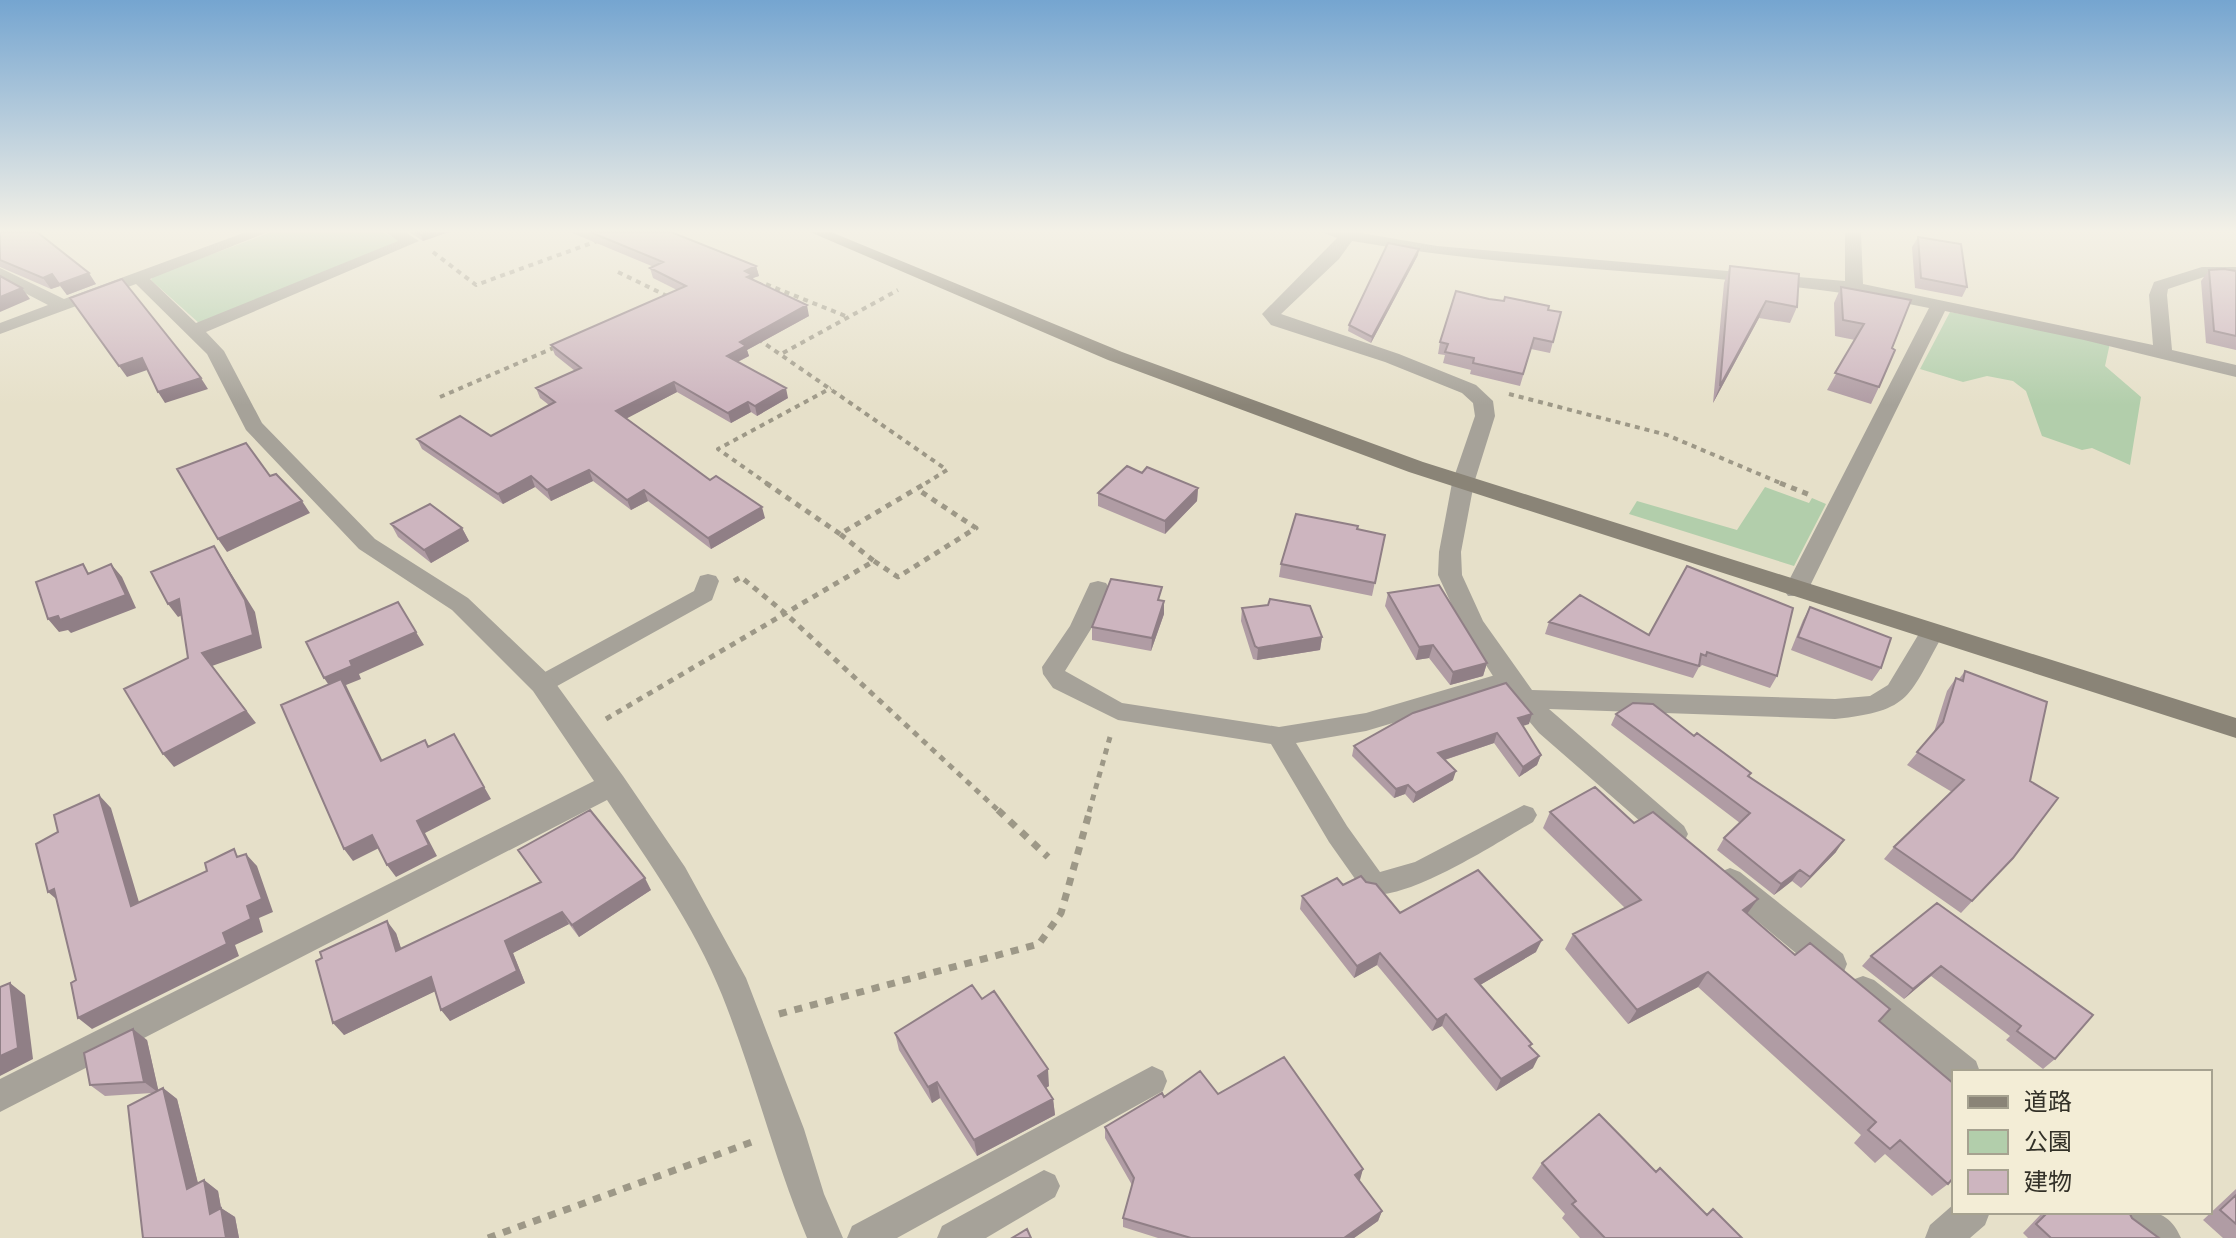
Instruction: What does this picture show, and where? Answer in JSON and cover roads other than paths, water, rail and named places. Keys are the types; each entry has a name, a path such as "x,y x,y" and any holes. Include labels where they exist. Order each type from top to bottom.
{"street":[{"path":"32,290 62,305"},
{"path":"0,329 103,290"},
{"path":"151,290 215,351 253,426 329,507 367,544 460,604 542,684 675,876 735,988 787,1129 807,1196 825,1238"},
{"path":"194,330 292,290"},
{"path":"955,290 1115,356 1463,483 2236,728"},
{"path":"1296,290 1271,314 1277,321 1392,358 1469,389 1483,401 1485,416 1463,483 1450,552 1450,575 1472,623 1517,690 1548,726 1693,850"},
{"path":"1868,290 2163,352 2236,371"},
{"path":"2159,290 2163,352"},
{"path":"1796,590 1940,304"},
{"path":"1517,690 1835,709 1875,705 1897,692 1932,633"},
{"path":"0,1096 613,784"},
{"path":"1717,870 1962,1070"},
{"path":"1943,1238 1970,1214"},
{"path":"2134,1214 2163,1238"}],"lane":[{"path":"542,684 706,588"},
{"path":"1098,588 1080,629 1053,667 1054,674 1061,682 1118,711 1279,736 1366,722 1517,690"},
{"path":"1279,736 1338,834 1374,885 1422,872 1524,815"},
{"path":"864,1238 1152,1081"},
{"path":"954,1238 1044,1186"}]}
